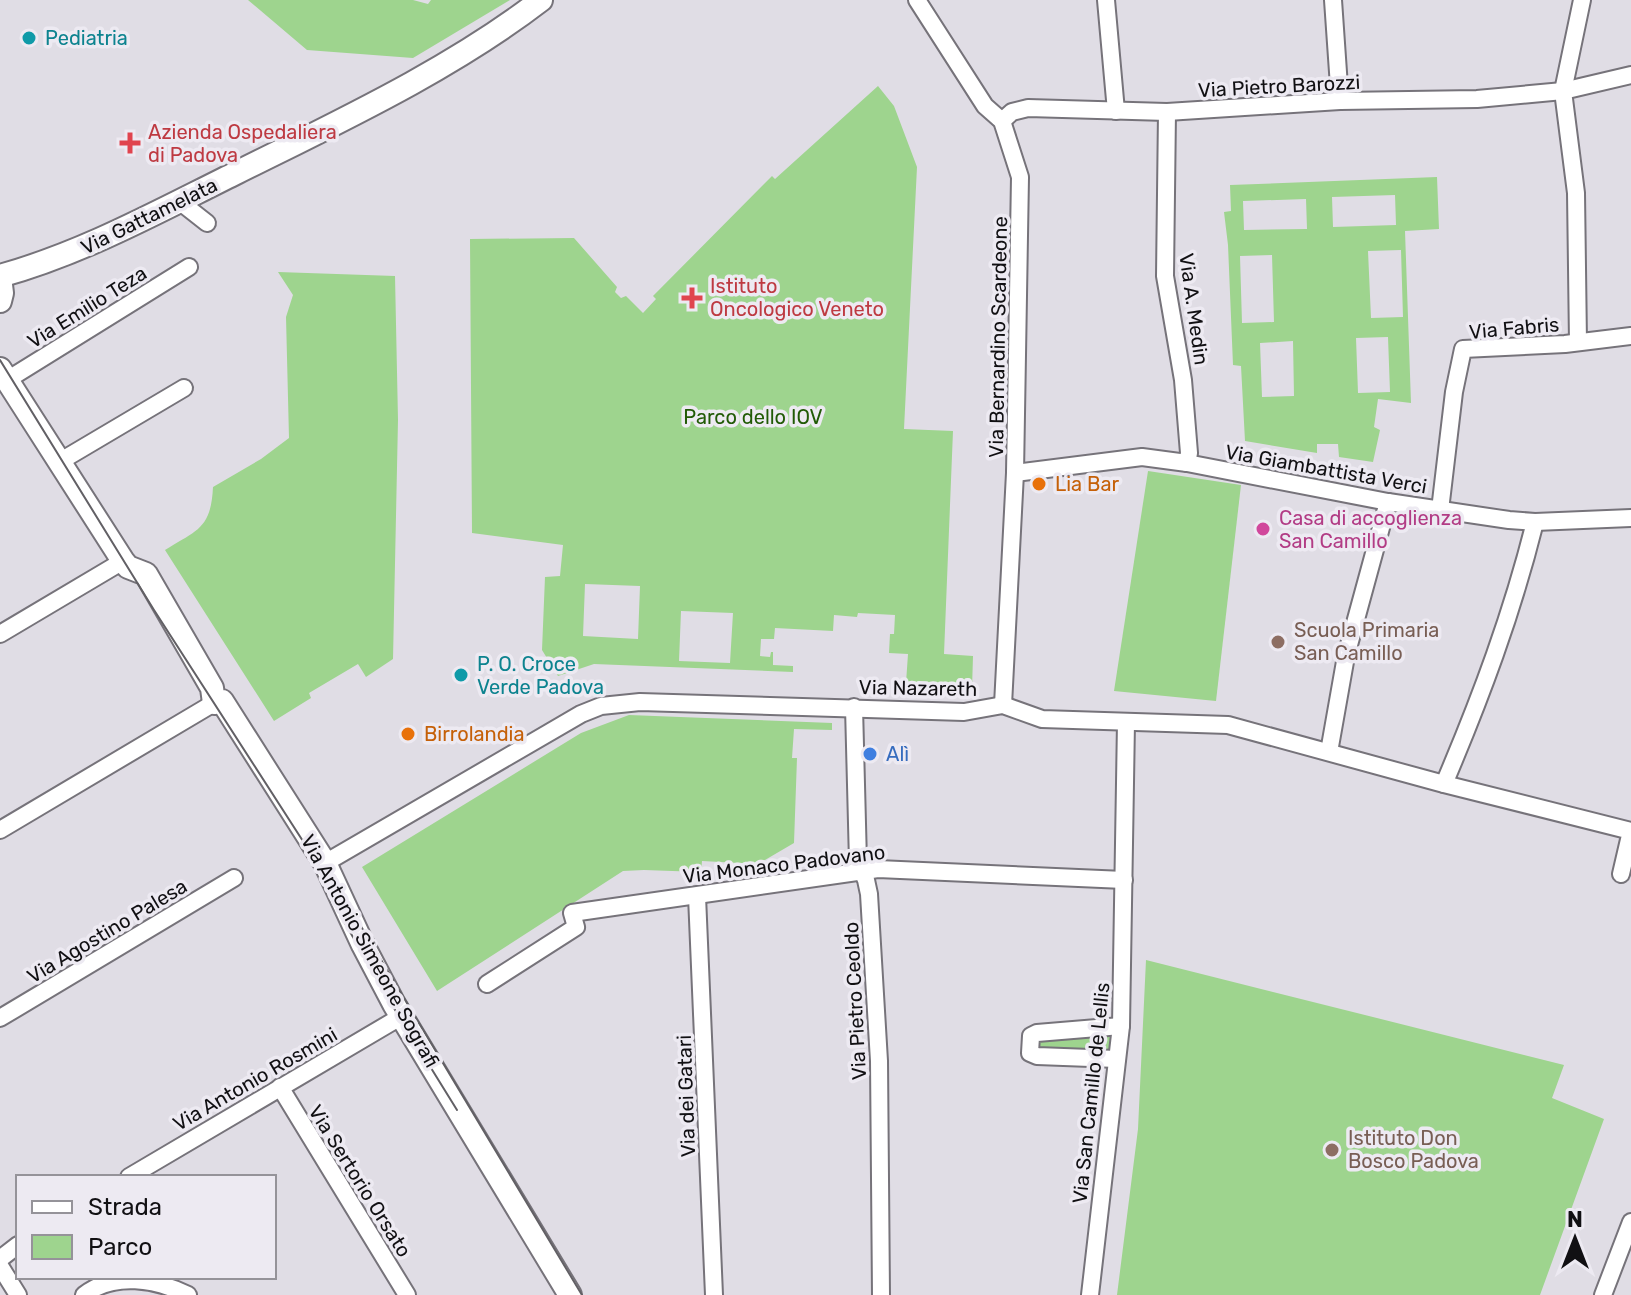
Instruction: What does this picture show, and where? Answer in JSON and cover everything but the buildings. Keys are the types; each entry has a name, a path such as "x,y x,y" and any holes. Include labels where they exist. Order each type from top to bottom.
{"street":[{"name":"Via Gattamelata","path":"0,276 69,255 440,68 500,31 541,0"},
{"name":"Via Bernardino Scardeone","path":"917,0 985,106 1002,121 1020,177 1015,473 1003,705"},
{"path":"1106,0 1116,111"},
{"path":"1333,0 1340,101"},
{"path":"1578,342 1576,193 1563,91 1582,0"},
{"name":"Via Pietro Barozzi","path":"1002,121 1012,112 1028,108 1167,112 1340,101 1477,99 1563,91 1631,75"},
{"name":"Via A. Medin","path":"1167,112 1165,276 1183,380 1189,453 1187,463"},
{"path":"179,201 207,223"},
{"name":"Via Emilio Teza","path":"3,375 189,267"},
{"path":"0,276 0,301"},
{"name":"Via Fabris","path":"1440,510 1454,392 1463,349 1631,336"},
{"name":"Via Antonio Simeone Sografi","path":"3,375 123,561 128,567 146,574 212,688 214,703 222,701 325,863 363,945 402,1016 570,1295"},
{"path":"59,462 184,388"},
{"name":"Via Giambattista Verci","path":"1015,473 1132,458 1187,463 1388,502 1535,522 1631,518"},
{"path":"1329,752 1346,656 1388,502"},
{"path":"1444,784 1486,686 1518,590 1535,522"},
{"path":"0,634 123,561"},
{"name":"Via Nazareth","path":"325,863 581,714 601,706 640,702 964,712 1003,705 1042,719 1228,725 1631,831 1621,874"},
{"path":"0,830 214,703"},
{"name":"Via Pietro Ceoldo","path":"854,707 857,850 869,894 879,1061 881,1295"},
{"name":"Via San Camillo de Lellis","path":"1090,1295 1121,1026 1126,722"},
{"name":"Via Monaco Padovano","path":"487,984 576,927 572,913 861,870 1124,880"},
{"name":"Via Agostino Palesa","path":"0,1018 234,878"},
{"name":"Via dei Gatari","path":"697,896 714,1295"},
{"name":"Via Antonio Rosmini","path":"132,1175 402,1016"},
{"name":"Via San Camillo de Lellis","path":"1117,1059 1037,1056 1030,1053 1031,1036 1121,1026"},
{"name":"Via Sertorio Orsato","path":"280,1087 407,1295"},
{"path":"1603,1295 1631,1222"},
{"path":"0,1259 16,1247"},
{"path":"0,1266 18,1295"},
{"path":"1614,1266 1631,1271"},
{"path":"84,1295 104,1283 134,1280 173,1288 188,1295"}],"green space":[{"path":"248,0 413,0 428,4 431,0 510,0 413,58 307,50"},
{"name":"Parco dello IOV","path":"878,86 894,106 917,167 904,429 953,431 944,654 973,656 972,689 906,683 908,654 889,653 895,615 858,613 857,617 834,615 833,631 775,628 774,639 761,639 760,656 770,657 773,652 773,665 793,666 793,672 594,664 558,676 542,650 545,577 560,576 563,545 472,533 470,239 574,238 617,287 615,292 621,298 626,296 643,313 656,299 653,296 772,176 775,179","holes":["585,584 640,586 638,639 583,636","681,611 733,613 730,663 679,661"]},
{"path":"1437,177 1439,229 1405,231 1411,403 1378,399 1374,427 1380,430 1373,462 1339,457 1338,444 1317,444 1317,453 1245,441 1241,366 1233,365 1224,212 1231,211 1230,185","holes":["1395,195 1396,225 1333,227 1332,197","1306,199 1307,229 1244,230 1243,201","1401,250 1403,317 1371,318 1368,251","1272,255 1274,322 1242,323 1240,256","1388,337 1390,392 1358,393 1356,338","1293,341 1294,396 1262,397 1260,343"]},
{"path":"278,272 395,276 398,420 393,659 366,677 358,664 309,693 311,698 274,721 165,550 200,527 209,512 213,487 261,459 289,438 286,317 293,295"},
{"path":"1148,471 1241,485 1216,701 1114,691"},
{"path":"629,715 832,723 832,730 794,729 792,758 797,758 794,843 758,864 702,861 701,872 623,871 437,991 362,867 581,733"},
{"path":"1146,960 1564,1065 1552,1098 1604,1119 1540,1295 1117,1295 1138,1129"},
{"path":"1121,1026 1117,1059 1037,1056 1031,1036"}],"tram line":[{"path":"0,360 154,610 319,866 350,908 582,1295"},
{"path":"342,918 457,1110"}],"place":[{"name":"Pediatria","path":"29,38"},
{"name":"Azienda Ospedaliera di Padova","path":"130,143"},
{"name":"Istituto Oncologico Veneto","path":"692,298"},
{"name":"Lia Bar","path":"1039,484"},
{"name":"Casa di accoglienza San Camillo","path":"1263,529"},
{"name":"Scuola Primaria San Camillo","path":"1278,642"},
{"name":"P. O. Croce Verde Padova","path":"461,675"},
{"name":"Birrolandia","path":"408,734"},
{"name":"Alì","path":"870,754"},
{"name":"Istituto Don Bosco Padova","path":"1332,1150"}]}
